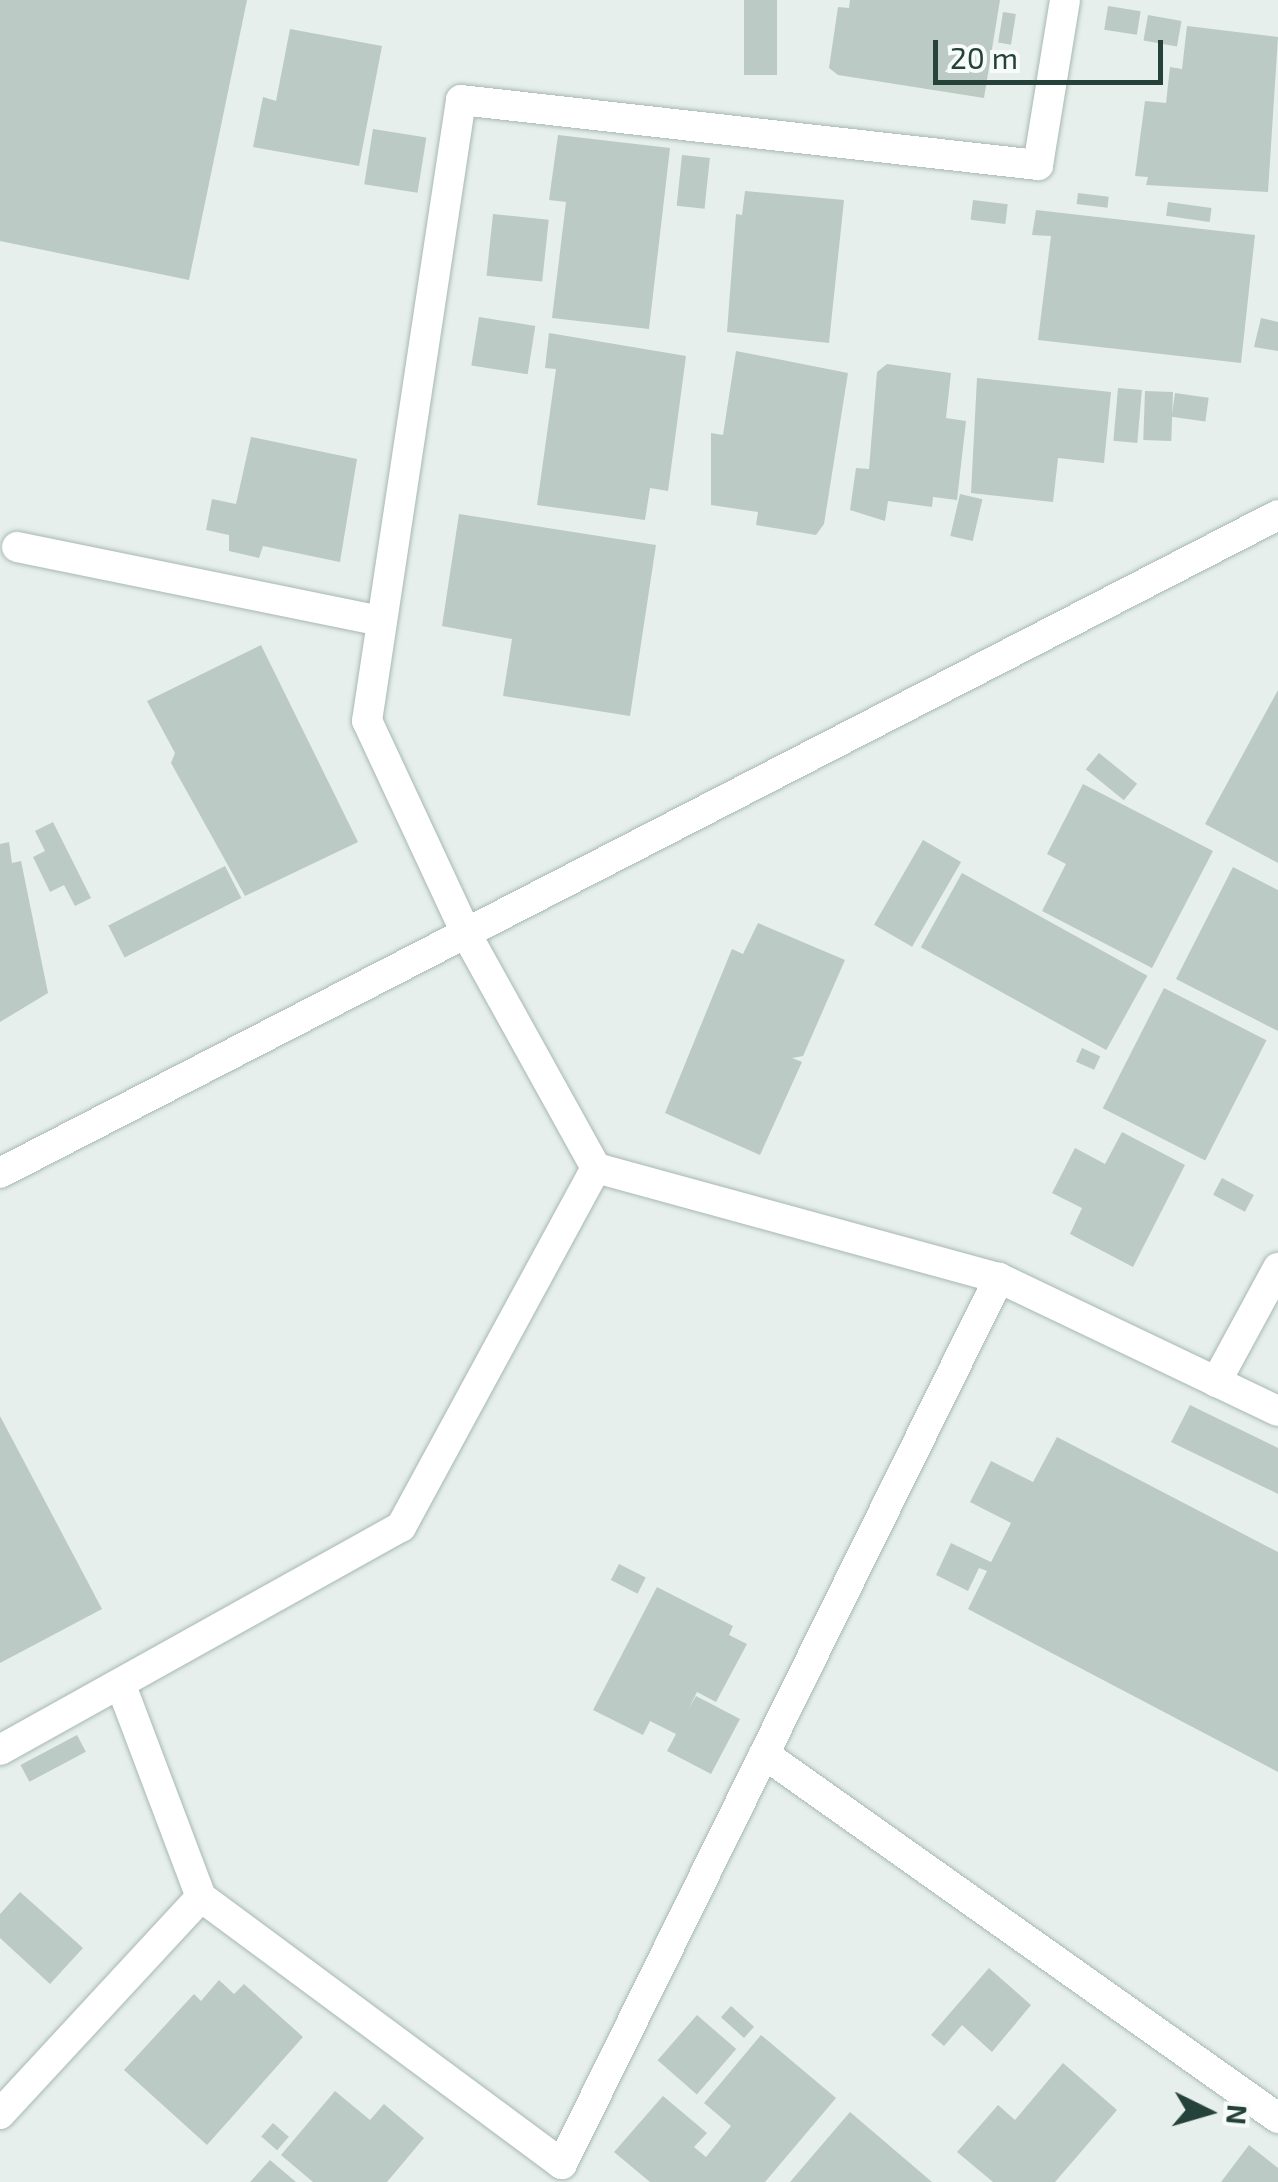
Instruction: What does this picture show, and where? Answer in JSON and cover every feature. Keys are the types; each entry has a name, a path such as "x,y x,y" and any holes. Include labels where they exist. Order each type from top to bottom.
{"street":[{"path":"1066,0 1038,165 461,100 367,721 466,933 596,1168 1000,1278 1278,1411"},
{"path":"0,1174 1278,515"},
{"path":"17,548 382,621"},
{"path":"0,1750 122,1688 401,1528 596,1168"},
{"path":"1216,1382 1278,1268"},
{"path":"122,1688 201,1897 562,2164 1000,1278"},
{"path":"764,1754 1278,2118"},
{"path":"0,2114 201,1897"}],"building":[{"path":"0,0 247,0 189,280 0,241"},
{"path":"744,0 777,0 777,75 744,75"},
{"path":"850,0 1000,0 984,98 838,75 829,68 838,7 849,8"},
{"path":"1108,6 1141,11 1137,35 1104,30"},
{"path":"1003,12 1016,14 1011,45 998,43"},
{"path":"1148,15 1181,21 1177,47 1143,41"},
{"path":"1187,26 1278,37 1268,192 1146,185 1148,177 1135,176 1145,101 1166,103 1170,67 1182,69"},
{"path":"290,29 382,46 359,166 253,147 263,97 276,101"},
{"path":"373,129 426,137 418,193 364,184"},
{"path":"558,135 670,148 649,329 552,318 566,202 549,200"},
{"path":"682,155 710,158 705,209 677,206"},
{"path":"745,191 844,200 829,343 727,332 736,214 742,215"},
{"path":"1078,193 1109,197 1107,208 1077,204"},
{"path":"973,200 1008,204 1005,224 971,220"},
{"path":"1168,202 1212,208 1210,222 1166,216"},
{"path":"1036,210 1255,235 1241,363 1038,340 1051,236 1032,235"},
{"path":"493,214 549,220 542,282 487,276"},
{"path":"479,317 535,326 528,374 471,365"},
{"path":"1261,318 1278,322 1278,351 1254,347"},
{"path":"549,333 686,356 668,491 650,488 645,520 537,505 556,369 545,368"},
{"path":"736,351 848,373 824,524 816,535 756,525 758,512 711,505 711,433 723,435"},
{"path":"887,364 951,373 946,418 966,421 957,500 933,497 932,507 888,501 885,521 850,510 856,468 869,469 877,372"},
{"path":"977,378 1111,392 1104,463 1058,458 1053,502 971,493"},
{"path":"1118,388 1142,390 1137,443 1113,441"},
{"path":"1145,391 1173,392 1171,441 1143,440"},
{"path":"1175,393 1209,398 1205,421 1172,417"},
{"path":"251,437 357,459 340,562 263,546 259,558 229,551 229,535 206,530 212,499 236,504"},
{"path":"960,494 982,499 973,541 950,536"},
{"path":"459,514 656,545 630,716 503,696 512,639 442,626"},
{"path":"261,645 358,842 245,896 171,763 175,753 147,701"},
{"path":"1278,690 1278,863 1205,824"},
{"path":"1099,753 1137,784 1124,800 1086,769"},
{"path":"1083,784 1213,851 1152,968 1042,911 1066,864 1047,854"},
{"path":"53,822 91,898 75,906 64,885 50,892 33,857 45,851 35,831"},
{"path":"923,840 961,862 912,947 874,925"},
{"path":"9,842 12,863 21,861 48,993 0,1022 0,844"},
{"path":"225,866 241,898 125,958 108,925"},
{"path":"1233,867 1278,890 1278,1031 1176,979"},
{"path":"962,873 1147,976 1106,1050 921,947"},
{"path":"758,923 845,960 803,1056 792,1058 802,1062 760,1155 665,1113 732,949 743,954"},
{"path":"1164,988 1266,1040 1205,1160 1103,1108"},
{"path":"1082,1048 1100,1056 1094,1070 1076,1062"},
{"path":"1122,1132 1185,1165 1133,1267 1070,1234 1082,1208 1052,1193 1075,1148 1105,1164"},
{"path":"1222,1178 1254,1195 1245,1212 1213,1195"},
{"path":"1190,1405 1278,1448 1278,1494 1171,1442"},
{"path":"0,1416 102,1609 0,1663"},
{"path":"1057,1437 1278,1552 1278,1772 968,1609 987,1571 979,1568 968,1591 936,1575 951,1543 991,1562 1011,1523 970,1502 991,1461 1033,1482"},
{"path":"619,1564 646,1578 638,1594 611,1580"},
{"path":"657,1587 733,1626 729,1635 747,1644 716,1702 697,1692 688,1710 696,1696 740,1719 711,1774 667,1751 676,1734 650,1721 643,1735 593,1710"},
{"path":"77,1735 86,1752 29,1782 20,1765"},
{"path":"20,1892 83,1948 50,1984 0,1938 0,1914"},
{"path":"989,1968 1031,2005 992,2052 962,2025 944,2046 931,2035"},
{"path":"219,1980 234,1994 244,1984 303,2037 207,2145 124,2070 194,1994 201,2001"},
{"path":"731,2006 754,2027 744,2038 721,2017"},
{"path":"697,2015 736,2049 697,2094 658,2060"},
{"path":"761,2035 836,2098 765,2182 650,2182 614,2152 663,2096 707,2133 694,2147 706,2157 731,2126 704,2103"},
{"path":"1063,2063 1117,2110 1055,2182 993,2182 957,2152 998,2105 1015,2120"},
{"path":"335,2091 370,2120 384,2104 424,2138 387,2182 313,2182 281,2155"},
{"path":"850,2112 932,2182 790,2182"},
{"path":"273,2123 289,2137 277,2150 261,2137"},
{"path":"1249,2145 1278,2168 1278,2182 1221,2182"},
{"path":"270,2160 296,2182 250,2182"}]}
